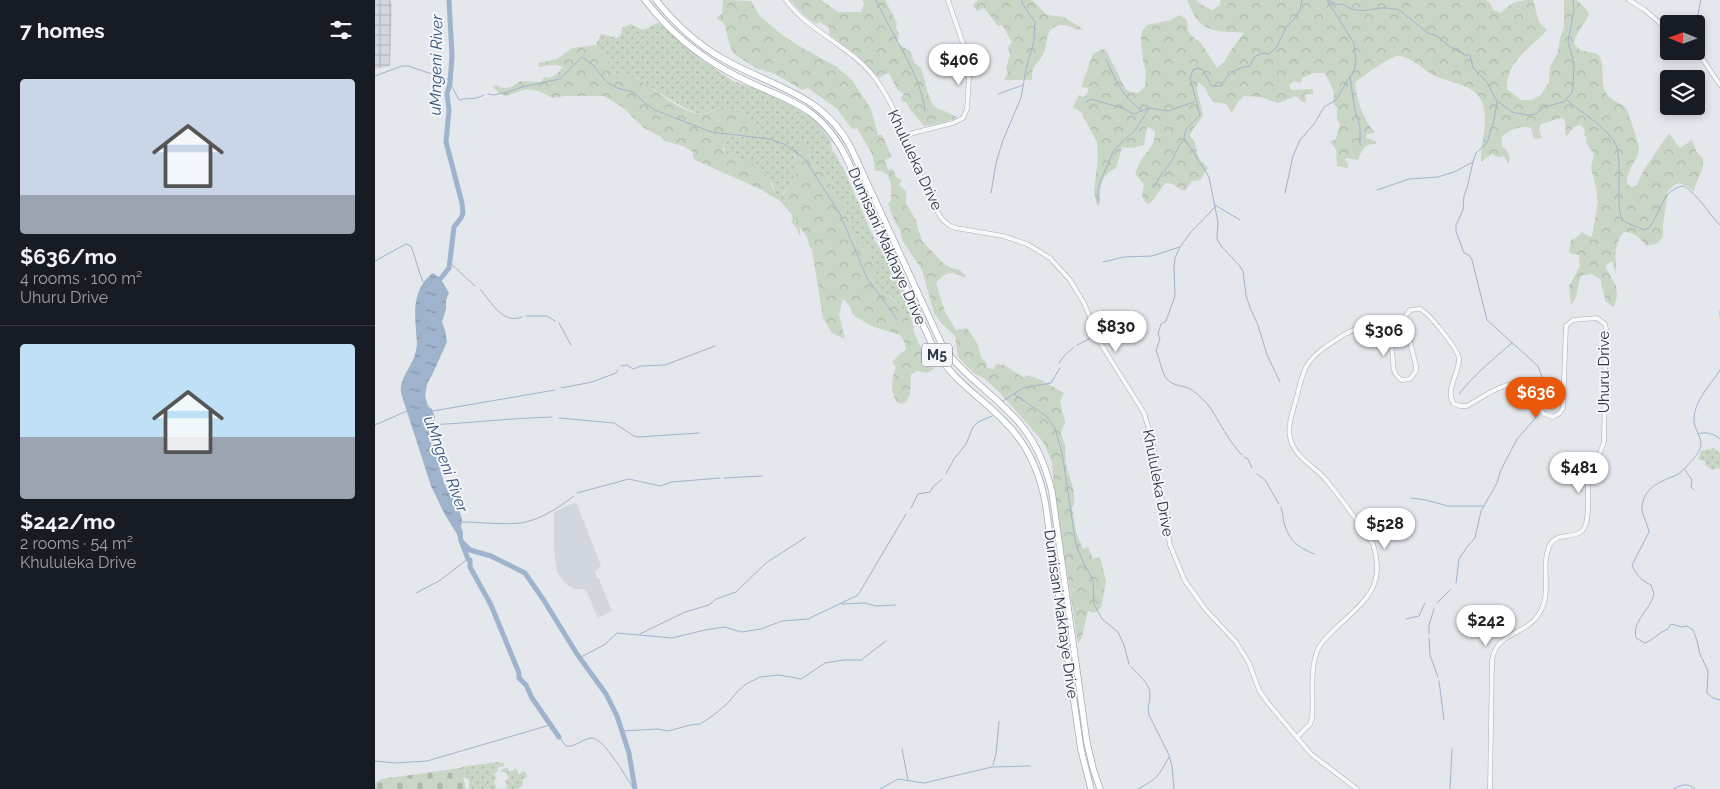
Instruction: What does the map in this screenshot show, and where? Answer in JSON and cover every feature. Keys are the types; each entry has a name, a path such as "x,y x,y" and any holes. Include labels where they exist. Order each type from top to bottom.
{"main road":[{"name":"Dumisani Makhaye Drive","path":"645,0 676,34 707,58 739,77 800,105 814,114 829,129 846,158 935,351 954,376 1003,420 1026,449 1038,475 1045,501 1079,742 1091,789"},
{"name":"Dumisani Makhaye Drive","path":"656,0 681,28 708,50 740,68 804,97 815,104 833,122 851,148 942,345 964,372 1017,420 1034,444 1046,470 1052,492 1087,742 1100,789"}],"street":[{"name":"Khululeka Drive","path":"785,0 803,18 853,56 871,73 882,89 939,214 946,223 957,228 1016,239 1035,248 1056,264 1075,286 1101,344 1144,413 1152,439 1170,545 1180,572 1197,599 1237,642 1249,663 1263,696 1315,757 1357,789"},
{"path":"905,137 913,133 953,124 963,118 967,109 968,58 948,0"},
{"path":"1629,0 1645,10 1660,23"},
{"path":"1703,60 1720,84"},
{"name":"Uhuru Drive","path":"1297,737 1310,724 1312,718 1313,667 1319,647 1364,602 1374,587 1376,575 1376,558 1373,544 1324,478 1299,456 1290,437 1290,423 1303,372 1314,356 1354,329 1371,328 1383,334 1392,347 1395,375 1401,380 1410,378 1415,374 1417,368 1404,318 1410,310 1420,309 1427,314 1458,354 1459,363 1451,395 1454,404 1467,406 1508,384 1519,382 1532,389 1544,414 1553,417 1560,413 1563,405 1565,328 1573,320 1597,318 1605,324 1606,329 1603,447 1593,464 1589,476 1585,527 1577,534 1555,539 1551,542 1547,552 1546,591 1542,608 1529,625 1501,641 1493,655 1490,789"}],"shaded area":[{"path":"375,0 390,0 392,6 390,66 375,69"},
{"path":"576,502 601,566 595,572 596,576 612,611 598,618 586,590 575,589 567,585 557,572 554,549 554,512"}],"green space":[{"path":"723,0 751,1 759,15 781,34 837,67 852,80 871,109 878,135 882,135 892,157 885,160 888,170 893,169 896,177 902,180 899,185 906,191 906,204 915,218 922,241 944,264 960,270 966,277 950,273 943,276 936,283 945,312 956,330 967,328 977,343 987,368 994,369 996,364 1004,365 1024,378 1026,375 1037,378 1064,393 1060,401 1065,422 1061,433 1065,446 1066,465 1074,491 1074,504 1072,508 1076,532 1083,549 1088,547 1093,559 1100,557 1106,581 1101,608 1094,613 1088,611 1082,637 1078,644 1052,463 1045,445 1000,393 985,379 974,373 958,357 955,336 940,322 934,313 922,270 902,240 900,230 888,204 891,201 891,185 888,175 881,171 875,171 873,156 857,128 852,129 837,109 808,88 802,90 775,74 756,68 734,54 724,23 716,18 722,14"},
{"path":"790,0 821,0 838,12 861,12 864,4 863,0 885,0 897,23 896,28 899,33 897,43 911,52 914,63 921,68 934,106 957,118 939,124 924,126 906,102 902,102 901,99 904,94 897,89 889,73 879,78 858,56 829,34 829,28 820,22 816,24 805,16"},
{"path":"978,0 1032,0 1047,15 1064,17 1083,29 1080,30 1061,25 1051,29 1044,52 1034,67 1032,80 1004,80 1008,72 1006,68 1010,55 1008,47 1012,42 1002,25 998,26 984,8 977,11 973,5"},
{"path":"1187,0 1196,0 1212,10 1220,5 1221,0 1486,0 1491,4 1493,10 1501,13 1515,2 1533,0 1539,22 1547,30 1520,56 1507,79 1507,89 1521,100 1531,100 1541,95 1549,82 1550,67 1558,52 1564,28 1564,0 1577,0 1589,14 1576,36 1574,44 1580,50 1598,54 1602,63 1605,91 1609,97 1626,108 1639,146 1638,153 1628,174 1627,184 1632,187 1636,186 1644,170 1669,133 1680,148 1692,140 1697,153 1703,158 1703,167 1694,192 1680,183 1674,185 1668,191 1663,237 1658,243 1646,246 1637,236 1628,232 1624,232 1620,236 1616,251 1616,273 1612,261 1605,266 1616,286 1617,296 1614,307 1605,301 1601,280 1592,274 1583,275 1580,278 1576,297 1571,305 1569,286 1580,266 1579,255 1569,253 1571,240 1582,232 1590,237 1592,236 1598,202 1591,168 1594,154 1586,143 1587,138 1581,125 1573,128 1566,137 1565,120 1561,118 1541,124 1539,129 1542,138 1534,139 1531,128 1515,129 1502,137 1502,147 1506,149 1510,158 1508,163 1504,156 1498,157 1492,154 1481,162 1485,119 1481,100 1474,92 1464,86 1435,76 1413,61 1403,57 1397,56 1392,58 1355,82 1361,109 1375,133 1367,134 1366,138 1376,141 1376,144 1366,146 1358,160 1346,158 1345,161 1348,163 1348,168 1337,166 1336,149 1330,142 1336,139 1340,125 1337,118 1337,108 1333,103 1334,92 1325,73 1313,73 1302,78 1301,83 1294,81 1289,85 1291,90 1313,89 1313,94 1305,94 1306,102 1302,102 1296,96 1278,103 1261,97 1244,96 1232,113 1226,104 1213,102 1205,88 1198,82 1197,90 1203,115 1190,136 1195,142 1200,160 1208,168 1200,180 1192,181 1185,191 1166,183 1149,204 1146,203 1142,196 1144,184 1135,174 1154,139 1155,131 1147,127 1144,145 1132,148 1122,147 1116,168 1110,171 1103,179 1100,204 1097,206 1094,192 1098,158 1097,142 1081,112 1073,107 1079,95 1084,97 1088,92 1088,88 1081,87 1093,54 1101,49 1106,50 1125,88 1130,92 1137,93 1145,86 1146,72 1141,39 1142,31 1147,25 1171,20 1179,15 1185,18 1188,31 1201,43 1217,68 1224,62 1244,33 1212,30 1206,27 1197,20"},
{"path":"658,23 702,60 733,81 783,101 808,115 819,125 831,141 832,150 845,172 876,243 885,254 894,271 909,305 914,331 897,302 887,294 874,289 872,285 874,274 871,254 854,240 850,217 837,201 829,178 811,161 810,154 793,153 799,166 790,186 783,193 797,219 800,236 796,227 791,222 792,215 777,197 773,185 759,168 724,152 724,143 730,137 755,136 723,106 703,114 688,110 637,78 615,74 596,45 601,34 617,38 621,35 622,28 631,24 643,30"},
{"path":"596,45 616,74 638,79 685,110 701,114 727,106 751,120 757,131 755,136 730,137 724,143 723,150 731,156 759,168 782,202 760,189 697,161 693,158 693,152 683,146 664,141 661,137 644,128 622,107 604,96 564,96 553,98 539,91 526,89 506,96 500,94 493,87 496,85 502,88 509,87 520,81 541,82 544,77 552,77 563,67 554,65 538,67 539,63 557,59 572,48"},
{"path":"798,144 808,150 811,161 829,178 837,201 850,217 854,240 871,254 874,273 872,285 874,289 887,294 905,311 919,344 923,350 930,354 934,369 927,373 917,371 911,375 910,394 906,402 902,404 897,402 893,394 892,385 896,367 892,362 906,350 905,343 900,335 874,327 856,317 852,313 850,306 843,299 839,314 845,339 832,333 823,318 812,250 807,237 782,196 790,186 799,166 793,151"},
{"path":"1714,448 1720,453 1720,469 1713,470 1705,465 1706,462 1698,459 1701,451"},
{"path":"495,762 504,763 504,766 498,767 497,772 494,774 497,778 494,782 497,789 469,789 469,780 464,777 456,779 453,772 462,767"},
{"path":"507,767 509,771 513,771 515,768 518,771 517,773 520,774 526,772 527,777 521,780 523,781 522,786 518,789 505,789 507,787 505,780 509,779 507,773 500,771"},
{"path":"461,768 466,789 375,789 375,783 382,779"}],"water":[{"path":"433,273 440,278 449,293 442,322 447,342 427,384 425,396 435,418 432,431 444,483 459,509 462,520 463,533 461,541 444,513 431,486 401,393 404,376 413,361 417,347 415,306 422,285"}],"waterway":[{"name":"uMngeni River","path":"437,283 449,268 454,227 463,213 446,142 449,110 447,94 450,83 452,56 449,0"},
{"path":"876,0 912,69 918,83 925,111"},
{"path":"991,193 996,163 1003,140 1021,98 1026,69 1034,41 1035,22 1022,3 1022,0"},
{"path":"1242,455 1232,444 1205,401 1191,389 1172,383 1165,377 1156,351 1160,338 1158,334 1161,324 1166,321 1175,296 1175,258 1180,247 1191,232 1215,207 1209,177 1184,138 1186,129 1200,115 1190,78 1193,70 1198,68 1203,70 1212,86 1221,86 1233,72 1250,66 1254,57 1263,53 1269,54 1276,48 1287,26 1300,10 1302,0"},
{"path":"1327,0 1357,10 1398,9 1428,33 1437,36 1465,56 1468,54 1473,68 1487,82 1496,100 1512,112 1527,115 1536,114 1544,107 1563,102 1572,93 1574,63 1568,42 1574,10 1573,0"},
{"path":"1698,15 1701,0"},
{"path":"1285,193 1293,156 1300,140 1314,124 1324,107 1336,100 1354,70 1356,62 1354,43 1328,2"},
{"path":"488,94 494,95 560,79 582,57 594,66 608,83 617,88 633,92 655,110 711,132 770,139 784,144 804,158 840,214 867,278 897,319"},
{"path":"1106,59 1124,93 1141,110"},
{"path":"375,76 402,66 408,66 450,80"},
{"path":"1350,77 1355,111 1360,127 1360,145"},
{"path":"450,83 459,100 477,98 484,95"},
{"path":"998,94 1023,85"},
{"path":"1086,102 1091,99 1122,108 1134,114 1149,108 1168,111 1194,102"},
{"path":"1567,100 1602,128 1617,148 1619,208 1623,220 1644,230 1649,228 1666,196 1677,188 1684,186 1694,194 1720,225"},
{"path":"1497,102 1488,140 1476,153 1473,162 1464,196 1463,210 1456,225 1456,231 1464,253 1469,255 1472,260 1487,320 1538,366 1549,396 1543,407"},
{"path":"1098,201 1098,190 1101,180 1114,150 1136,129 1149,108"},
{"path":"1154,187 1184,139"},
{"path":"1377,190 1409,179 1438,177 1454,172 1473,162"},
{"path":"1215,205 1240,220"},
{"path":"1215,207 1218,222 1217,239 1243,271 1246,295 1250,308 1258,325 1267,355 1280,382"},
{"path":"375,261 406,244 411,246 423,282"},
{"path":"1103,262 1124,257 1152,256 1180,247"},
{"path":"449,262 475,286"},
{"path":"480,289 503,315 515,319 522,317"},
{"path":"526,316 547,316 555,321"},
{"path":"559,323 571,345"},
{"path":"1101,334 1121,330"},
{"path":"1077,345 1093,337"},
{"path":"1459,394 1477,374 1512,343"},
{"path":"621,366 627,365 633,369 641,366 665,365 715,346"},
{"path":"1059,363 1074,347"},
{"path":"1003,401 1023,388 1051,383 1060,368"},
{"path":"561,388 592,382 616,373 618,370"},
{"path":"1720,370 1700,399 1695,413 1694,424 1701,442 1699,452 1677,475 1660,482 1650,489 1643,500 1642,510 1649,532 1632,565 1639,577 1651,585 1654,594 1639,621 1635,632 1636,638 1645,643 1668,629 1671,624 1682,627 1687,626 1693,630 1700,654 1708,671 1707,693 1713,698 1720,700"},
{"path":"433,411 555,390"},
{"path":"1014,394 1046,416 1055,428 1062,453 1076,545 1093,580 1094,604 1102,619 1118,632 1129,664"},
{"path":"375,425 407,411"},
{"path":"1456,583 1459,559 1475,538 1481,511 1497,483 1500,472 1517,439 1539,414"},
{"path":"946,474 954,459 966,444 973,427 978,422 992,416"},
{"path":"430,425 552,417"},
{"path":"559,418 614,423 638,437 699,433"},
{"path":"1698,434 1710,433 1720,439"},
{"path":"1244,457 1248,459 1252,468"},
{"path":"1685,470 1692,480 1691,487 1694,490"},
{"path":"1257,474 1265,480 1279,504"},
{"path":"724,478 762,476"},
{"path":"577,493 629,479 660,486 672,482 720,478"},
{"path":"911,508 918,494 930,492 942,479"},
{"path":"461,522 521,523 549,513 574,496"},
{"path":"1411,498 1448,506 1484,506"},
{"path":"1281,507 1286,530 1292,539 1303,549 1314,554"},
{"path":"579,658 604,645 617,633 672,638 725,627 741,632 761,629 782,621 808,619 858,595 906,514"},
{"name":"uMngeni River","path":"460,535 461,541 470,550 491,556 525,573 543,599 577,654 606,694 617,716 629,753 635,789"},
{"path":"640,634 685,612 709,605 716,599 736,592 766,563 806,537"},
{"path":"462,543 470,560 470,567 491,605 519,673 519,678 526,685 532,698 559,737"},
{"path":"416,593 439,581 468,559"},
{"path":"1437,603 1450,590"},
{"path":"1406,619 1419,616 1425,603"},
{"path":"842,604 896,605"},
{"path":"1429,634 1429,625 1434,609"},
{"path":"1429,638 1430,655 1438,677"},
{"path":"623,731 657,729 668,731 700,724 727,704 746,684 760,677 779,675 801,679 825,663 861,660 886,641"},
{"path":"1131,667 1148,687 1150,697 1149,715 1169,755 1174,789"},
{"path":"1439,681 1444,720"},
{"path":"993,765 999,722"},
{"path":"375,761 396,763 427,761 550,725"},
{"path":"559,737 566,746 573,746 589,738 597,740 609,752 634,789"},
{"path":"902,749 908,780"},
{"path":"1450,789 1452,749"},
{"path":"1138,789 1157,776 1169,757"},
{"path":"880,789 898,779 924,783 992,767 1030,766"},
{"path":"1673,789 1682,785 1695,789"}]}
